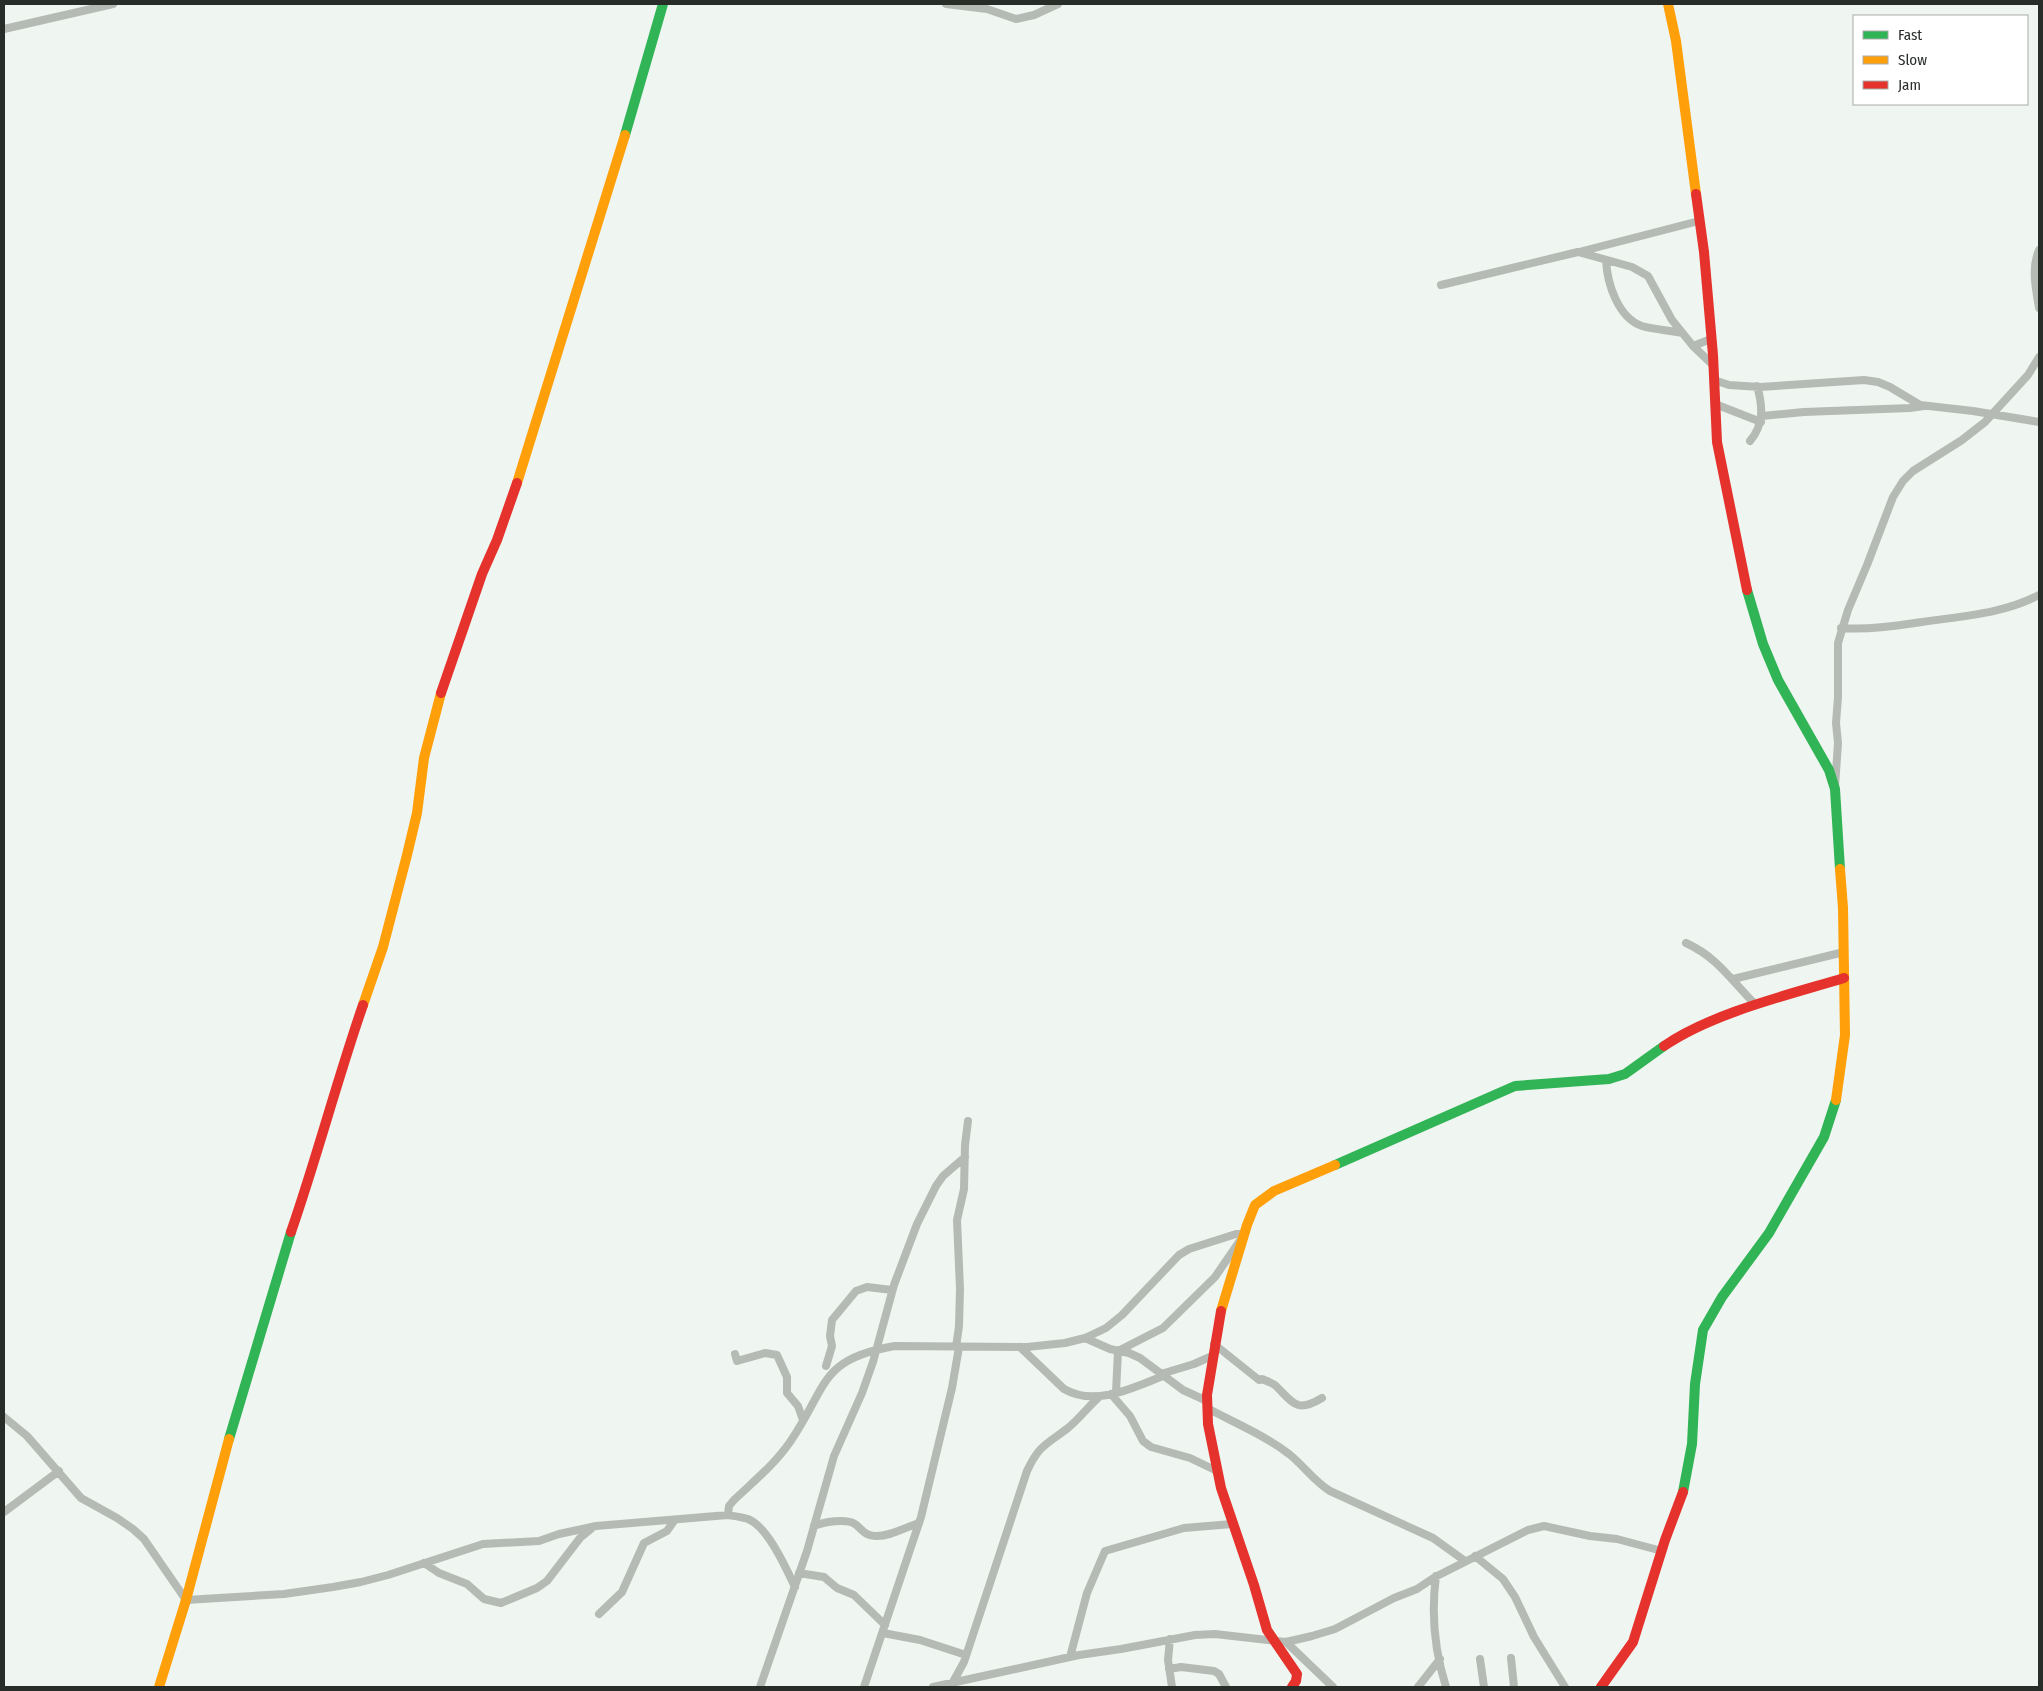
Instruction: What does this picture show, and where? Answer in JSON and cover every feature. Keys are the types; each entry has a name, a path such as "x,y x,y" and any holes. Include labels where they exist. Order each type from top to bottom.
{"street":[{"path":"4,29 113,4"},
{"path":"159,1687 186,1600 222,1464 283,1257 315,1163 348,1049 383,947 417,813 424,758 441,693 482,574 497,540 528,451 529,440 644,74 663,4"},
{"path":"946,4 987,9 1016,19 1034,15 1058,4"},
{"path":"1668,4 1676,41 1690,139 1698,221 1704,252 1712,339 1719,460 1745,584 1755,620 1778,680 1829,770 1835,789"},
{"path":"1440,285 1698,221"},
{"path":"2039,250 2035,273 2039,308"},
{"path":"1578,252 1632,267 1648,276 1672,320 1693,346 1713,365"},
{"path":"1606,260 1609,285 1616,300 1634,322 1651,328 1682,333"},
{"path":"1693,346 1712,339"},
{"path":"1601,1687 1633,1642 1682,1496 1689,1463 1695,1384 1703,1330 1722,1297 1770,1233 1824,1138 1836,1106 1845,1034 1843,908 1835,789 1838,750 1836,723 1838,660 1841,628 1893,497 1903,481 1924,463 1962,440 1985,422 2028,375 2039,357"},
{"path":"1714,380 1729,384 1757,386 1864,380 1890,386 1909,400 1924,406"},
{"path":"1750,441 1756,434 1761,419 1757,386"},
{"path":"1715,404 1761,419 1804,412 1924,406 2039,422"},
{"path":"1841,628 1867,630 1966,617 2015,605 2039,595"},
{"path":"1686,943 1712,958 1756,1006"},
{"path":"1733,979 1844,952"},
{"path":"1292,1687 1296,1681 1297,1674 1267,1630 1254,1585 1221,1488 1208,1424 1207,1405 1212,1356 1221,1310 1244,1234 1255,1205 1268,1194 1282,1187 1499,1092 1515,1086 1556,1085 1609,1079 1625,1074 1678,1036 1691,1030 1756,1006 1844,978"},
{"path":"864,1687 919,1523 948,1405 959,1326 960,1289 957,1220 964,1189 964,1157 968,1121"},
{"path":"760,1687 799,1573 834,1456 862,1393 892,1290 926,1204 943,1176 964,1157"},
{"path":"728,1515 729,1506 769,1468 790,1442 832,1371 852,1358 876,1349 895,1346 1020,1347 1065,1343 1085,1338 1106,1328 1122,1315 1171,1262 1184,1252 1236,1234 1244,1234"},
{"path":"1118,1351 1163,1328 1216,1277 1244,1234"},
{"path":"826,1366 832,1346 830,1336 832,1320 856,1291 867,1287 892,1290"},
{"path":"1085,1338 1096,1344 1140,1358 1183,1390 1275,1444 1299,1462 1321,1485 1330,1491 1433,1538 1465,1561"},
{"path":"1214,1344 1260,1380 1262,1379 1275,1385 1285,1398 1294,1404 1306,1406 1322,1398"},
{"path":"1020,1347 1064,1389 1072,1394 1087,1398 1114,1393 1203,1362 1212,1356"},
{"path":"1118,1351 1114,1393 1130,1416 1143,1441 1151,1447 1190,1458 1217,1471"},
{"path":"735,1354 737,1361 765,1352 777,1355 787,1377 787,1393 798,1406 803,1420"},
{"path":"957,1683 1027,1470 1034,1456 1047,1442 1069,1427 1099,1397"},
{"path":"4,1417 27,1436 81,1498 117,1518 138,1534 186,1600"},
{"path":"4,1512 59,1471"},
{"path":"186,1600 245,1597 323,1588 361,1582 483,1544 539,1541 592,1527 728,1515 749,1519 758,1527 779,1553 794,1586"},
{"path":"599,1614 622,1592 644,1543 667,1531 674,1521"},
{"path":"814,1526 827,1521 851,1522 866,1534 874,1536 885,1535 919,1523"},
{"path":"1070,1657 1086,1593 1105,1551 1184,1528 1232,1524"},
{"path":"933,1687 1070,1657 1195,1635 1215,1634 1286,1642 1335,1629 1417,1588 1475,1556 1528,1530 1544,1526 1590,1536 1617,1539 1662,1552"},
{"path":"424,1563 439,1573 467,1584 484,1599 501,1603 524,1594 547,1581 580,1538 592,1527"},
{"path":"1475,1556 1503,1579 1515,1596 1534,1637 1565,1687"},
{"path":"799,1573 824,1577 837,1588 854,1596 884,1629 966,1655"},
{"path":"1436,1576 1434,1607 1440,1659 1446,1687"},
{"path":"1170,1639 1168,1650 1172,1687"},
{"path":"1286,1642 1333,1687"},
{"path":"1480,1658 1484,1687"},
{"path":"1511,1658 1514,1687"},
{"path":"1418,1687 1440,1659"},
{"path":"1169,1669 1181,1667 1214,1671 1219,1674 1226,1687"}],"traffic: fast":[{"path":"625,135 663,4"},
{"path":"1747,590 1763,644 1778,680 1829,770 1835,789 1840,869"},
{"path":"1335,1165 1515,1086 1609,1079 1625,1074 1664,1046"},
{"path":"1683,1492 1692,1444 1695,1384 1703,1330 1722,1297 1769,1233 1824,1137 1836,1100"},
{"path":"229,1439 291,1232"}],"traffic: slow":[{"path":"1668,4 1676,41 1696,194"},
{"path":"517,483 625,135"},
{"path":"363,1005 383,947 407,855 417,813 424,758 441,693"},
{"path":"1836,1100 1845,1035 1843,908 1840,869"},
{"path":"1221,1311 1247,1225 1255,1205 1274,1191 1335,1165"},
{"path":"159,1687 186,1600 229,1439"}],"traffic: jam":[{"path":"1696,194 1704,252 1713,355 1717,442 1747,590"},
{"path":"441,693 482,574 497,540 517,483"},
{"path":"1664,1046 1683,1034 1727,1014 1844,978"},
{"path":"291,1232 363,1005"},
{"path":"1221,1311 1207,1395 1208,1424 1221,1488 1254,1585 1267,1630 1297,1674 1296,1681 1292,1687"},
{"path":"1601,1687 1633,1642 1665,1540 1683,1492"}]}
